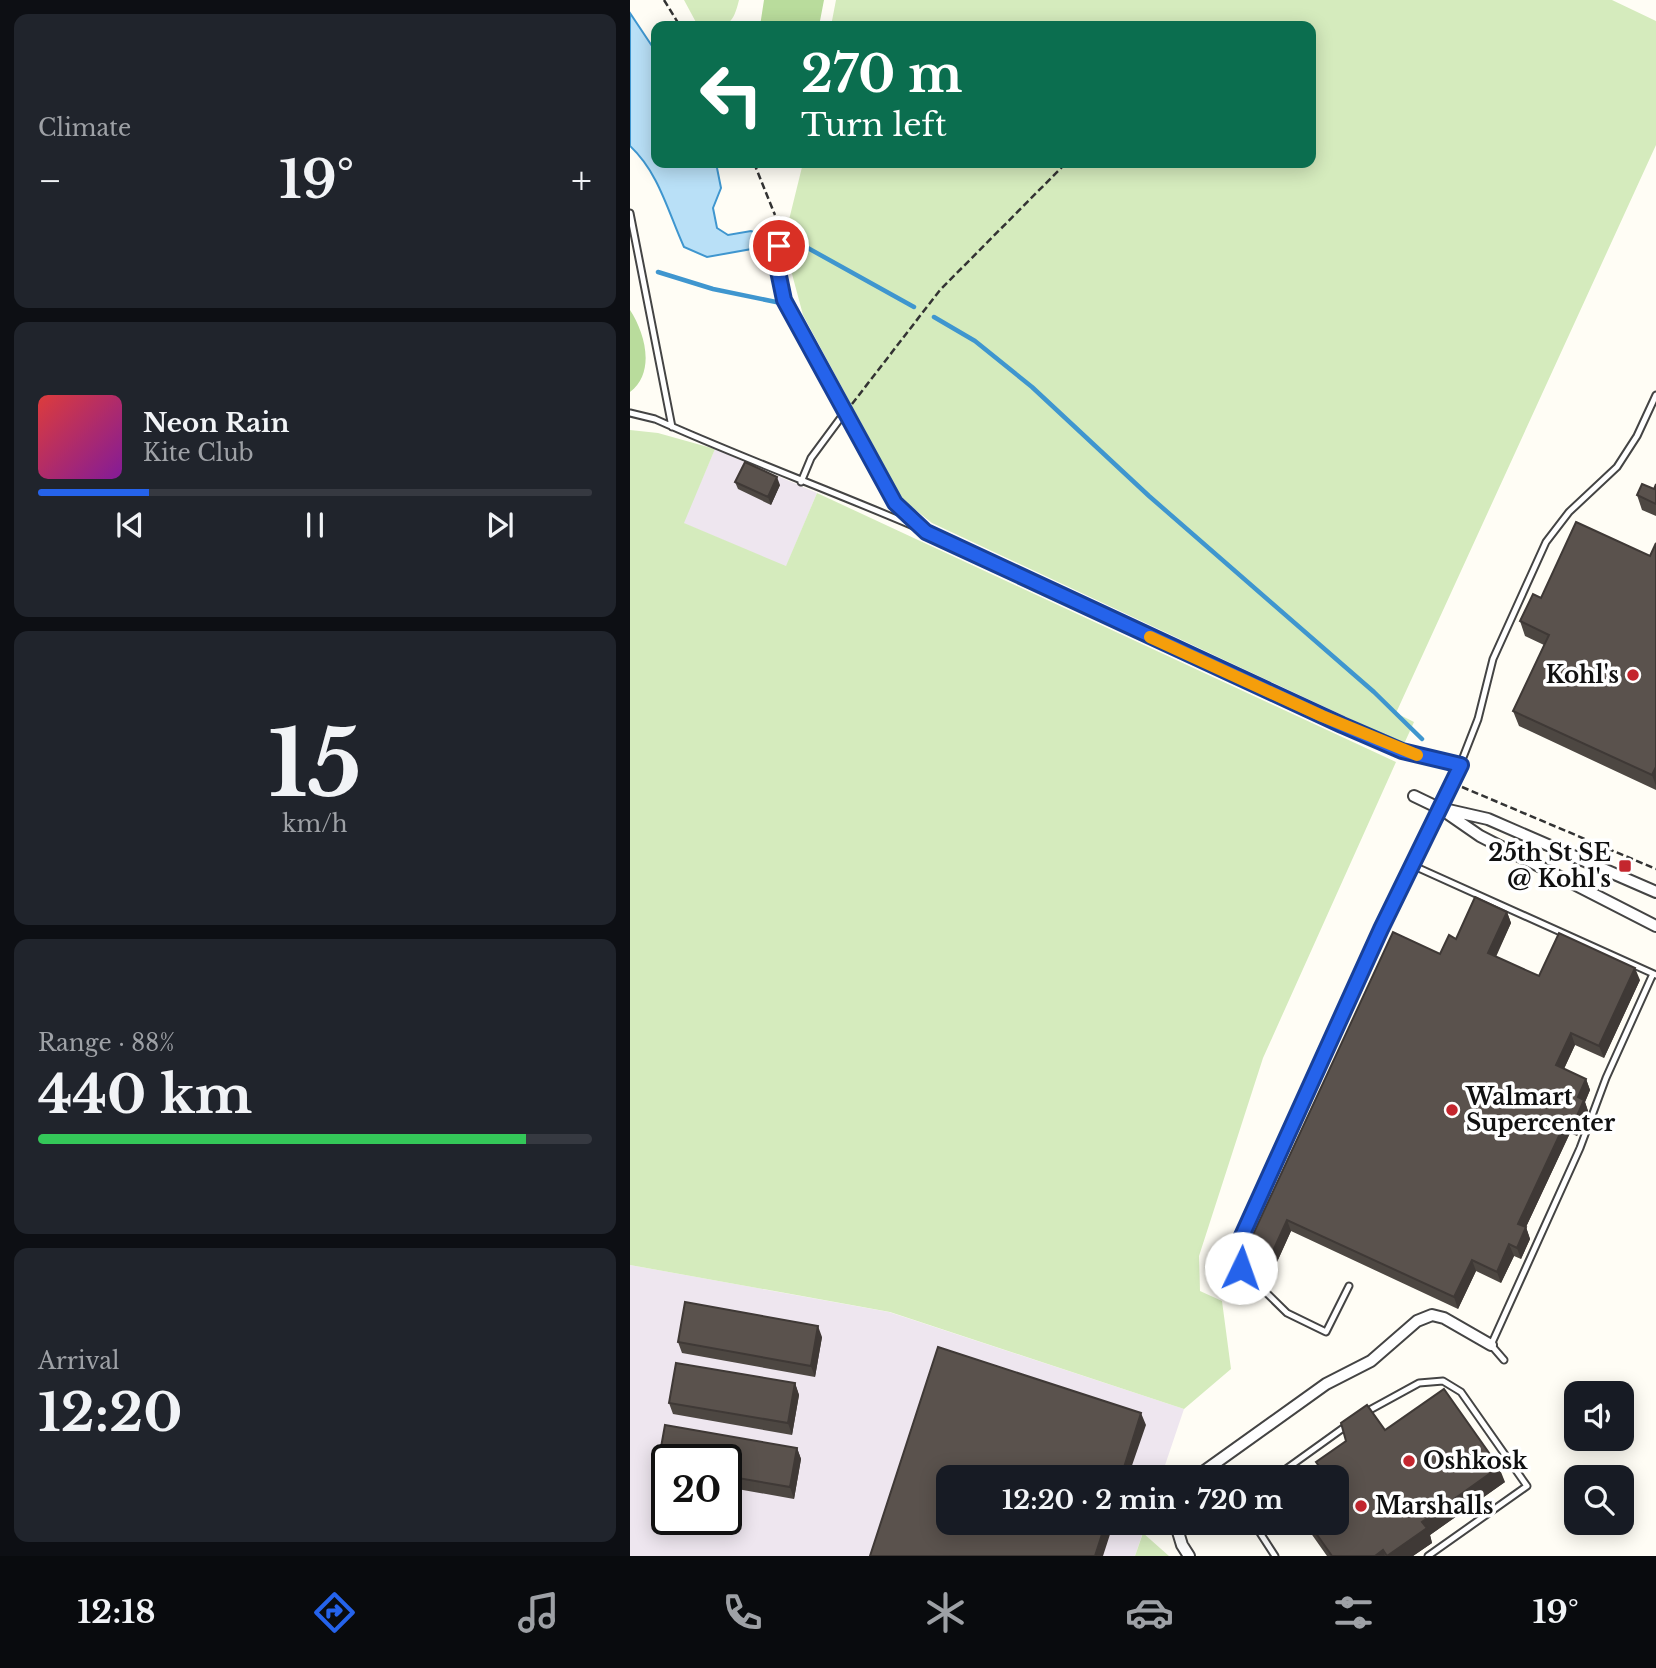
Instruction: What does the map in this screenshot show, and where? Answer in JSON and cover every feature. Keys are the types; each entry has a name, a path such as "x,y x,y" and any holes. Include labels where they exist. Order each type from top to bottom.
{"street":[{"path":"1415,796 1441,809 1480,836 1656,926"},
{"path":"1441,809 1488,819 1656,892"},
{"path":"1212,1465 1326,1384 1371,1361 1417,1321 1432,1315 1444,1318 1491,1345"},
{"path":"1179,1535 1189,1556"}],"lane":[{"path":"630,213 672,427"},
{"path":"779,221 778,271 784,300 895,503 926,532"},
{"path":"1349,1286 1326,1332 1287,1313 1241,1268 1241,1238 1461,765 1478,719 1493,659 1546,542 1569,512 1617,467 1637,436 1656,395"},
{"path":"800,482 811,458 845,412"},
{"path":"630,414 672,427 926,532 1402,751 1461,765"},
{"path":"1413,866 1654,976 1606,1078 1580,1148 1491,1345 1504,1360"},
{"path":"1358,1417 1419,1383 1443,1381 1461,1392 1527,1486 1429,1556"},
{"path":"1292,1465 1348,1424"},
{"path":"1261,1535 1275,1556"}],"path":[{"path":"664,0 677,21"},
{"path":"756,168 779,221"},
{"path":"845,412 940,290 1061,168"},
{"path":"1453,783 1656,869"}],"shaded area":[{"path":"715,449 817,493 786,567 683,523"},
{"path":"630,1265 889,1312 1184,1409 1165,1465 936,1465 936,1535 1142,1535 1135,1556 630,1556"}],"green space":[{"path":"684,0 739,0 730,21 695,21"},
{"path":"764,0 824,0 820,21 761,21"},
{"path":"836,0 1612,0 1656,21 1656,145 1396,713 1414,722 1404,744 932,523 902,499 803,315 788,259 786,232 802,168 1316,168 1316,21 832,21"},
{"path":"630,310 640,330 645,363 638,384 630,392"},
{"path":"630,430 658,433 715,449 684,523 786,566 817,493 1396,762 1263,1058 1199,1256 1200,1291 1222,1301 1231,1369 1184,1409 890,1312 630,1265"},
{"path":"1142,1535 1145,1535 1169,1556 1135,1556"}],"water":[{"path":"630,13 651,44 651,168 717,168 721,188 713,208 717,228 728,235 751,231 765,236 757,248 707,257 684,247 656,181 630,146"}],"building":[{"path":"745,462 777,477 768,497 735,482"},
{"path":"1642,484 1654,489 1656,484 1656,504 1637,495"},
{"path":"1576,522 1650,556 1656,543 1656,767 1652,775 1513,711 1549,635 1520,621 1533,594 1541,598"},
{"name":"Walmart Supercenter","path":"1475,897 1507,912 1488,953 1539,976 1559,933 1635,968 1599,1046 1571,1033 1556,1065 1586,1079 1578,1097 1584,1100 1573,1125 1566,1121 1518,1224 1526,1227 1517,1248 1509,1244 1497,1272 1472,1260 1454,1297 1287,1220 1273,1251 1250,1241 1393,932 1440,954 1449,935 1456,939"},
{"path":"685,1302 818,1326 811,1366 678,1342"},
{"path":"938,1347 1141,1413 1125,1465 936,1465 936,1535 1102,1535 1095,1556 870,1556"},
{"path":"676,1363 795,1383 788,1423 669,1403"},
{"path":"1444,1389 1499,1467 1422,1522 1427,1528 1387,1556 1383,1550 1375,1556 1332,1556 1317,1535 1349,1535 1349,1465 1318,1465 1316,1462 1346,1441 1341,1423 1367,1405 1385,1430"},
{"path":"665,1425 797,1448 790,1487 742,1479 742,1444 662,1444"}],"waterway":[{"path":"797,242 914,307"},
{"path":"658,272 713,289 776,302"},
{"path":"934,317 975,341 1032,387 1149,496 1374,692 1422,739"}],"slow traffic":[{"path":"1150,637 1322,716 1417,755"}],"place":[{"name":"Kohl's","path":"1633,675"},
{"name":"25th St SE @ Kohl's","path":"1625,866"},
{"name":"Walmart Supercenter","path":"1452,1110"},
{"name":"Oshkosk","path":"1409,1461"},
{"name":"Marshalls","path":"1361,1506"}],"route":[{"path":"779,246 778,271 784,300 895,503 926,532 1342,725 1402,751 1461,765 1381,929 1241,1238 1241,1268"}]}
